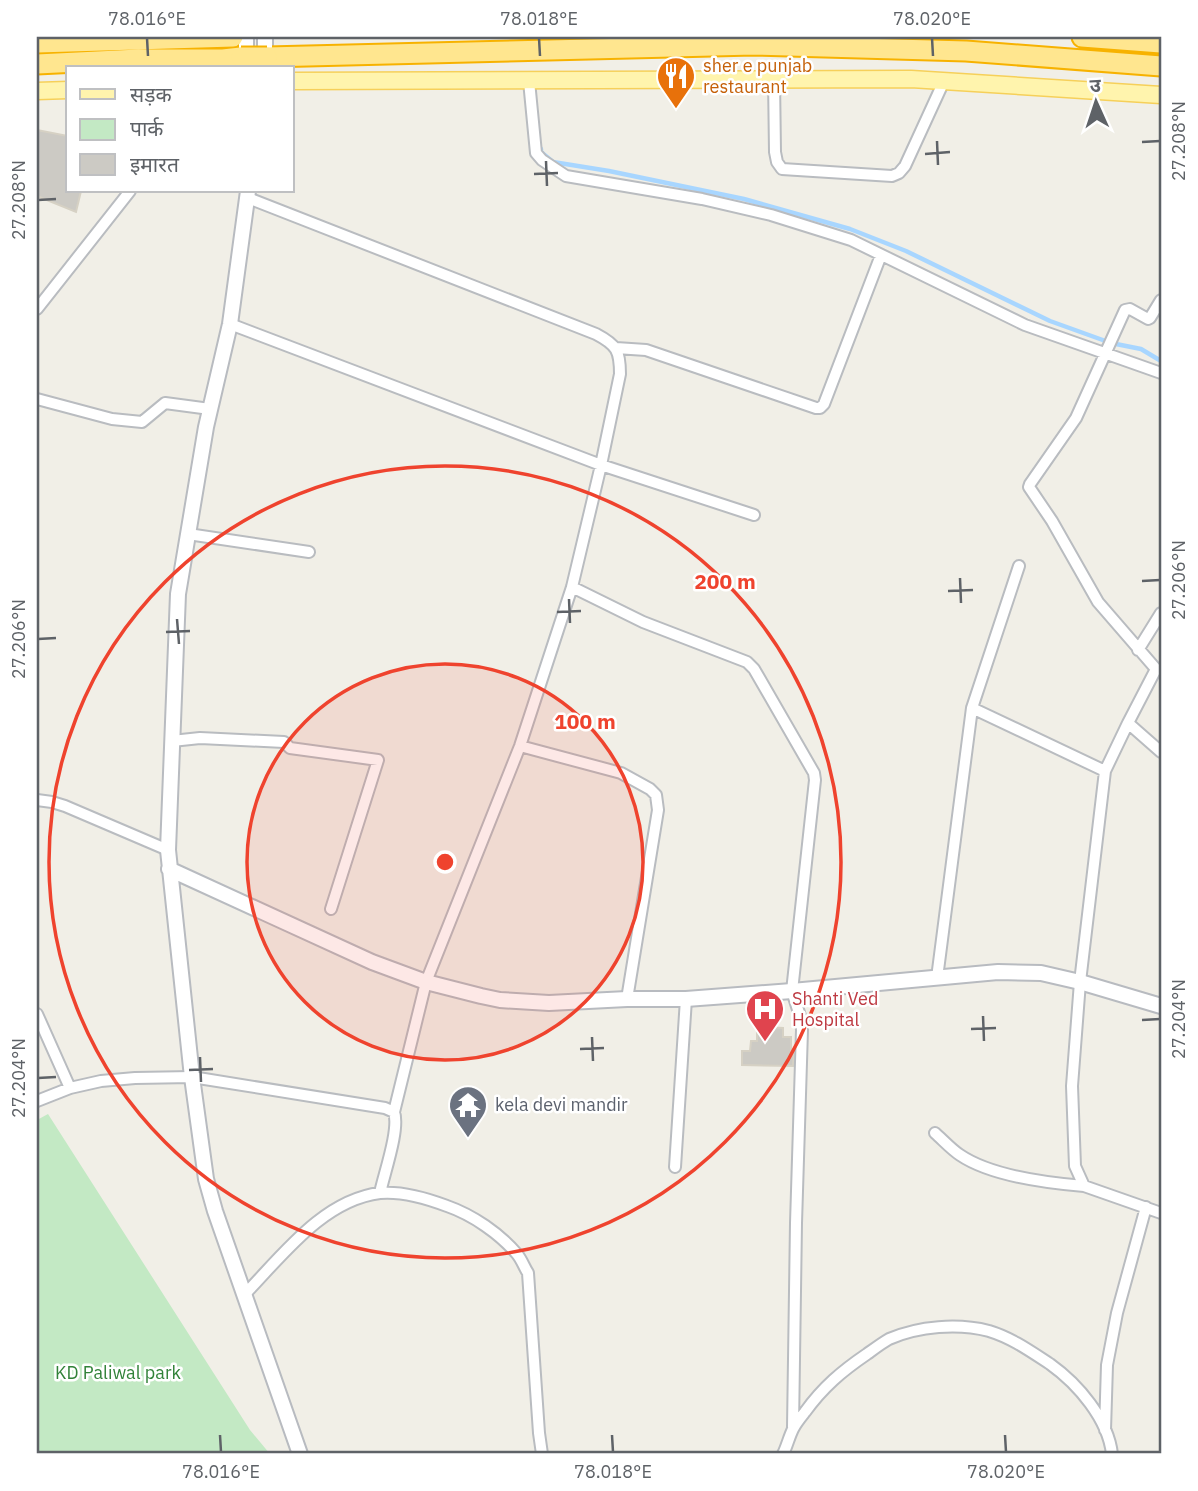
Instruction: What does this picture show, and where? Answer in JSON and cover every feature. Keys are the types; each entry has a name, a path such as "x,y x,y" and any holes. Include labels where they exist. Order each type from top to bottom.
{"highway":[{"path":"37,43 233,37"},
{"path":"1082,37 1161,43"},
{"path":"37,64 139,59 754,45 966,51 1161,66"}],"main road":[{"path":"294,82 911,79 1161,95"},
{"path":"37,92 66,90"}],"street":[{"path":"246,37 246,66"},
{"path":"265,37 265,66"},
{"path":"774,79 775,152 782,169 891,176 899,173 905,166 944,81"},
{"path":"529,81 536,153 566,176 702,199 771,215 851,240 1025,326 1108,348 1161,373"},
{"path":"37,309 129,192"},
{"path":"300,1454 206,1180 167,850 178,594 206,427 230,324 248,194 596,334 616,348 620,362 620,374 601,465 572,587 520,746 426,982 394,1112 396,1119 380,1193"},
{"path":"616,348 646,350 820,408 824,404 881,255"},
{"path":"1084,1186 1075,1166 1072,1086 1080,982 1105,771 1156,670 1098,602 1052,521 1029,487 1076,418 1127,309 1148,319 1161,300"},
{"path":"230,324 601,465 754,514"},
{"path":"37,399 112,419 142,422 164,403 210,409"},
{"path":"188,534 310,552"},
{"path":"937,978 972,708 1019,566"},
{"path":"572,587 643,622 747,662 754,669 812,769 814,780 792,991 802,1030 793,1427"},
{"path":"1138,650 1161,613"},
{"path":"972,708 1105,771"},
{"path":"1128,723 1161,752"},
{"path":"172,741 200,738 284,742 289,748 378,760 331,909"},
{"path":"520,746 621,773 641,783 656,795 658,810 627,999"},
{"path":"37,800 65,806 167,850"},
{"path":"169,869 362,958 426,982 481,996 520,1002 686,999 998,972 1041,973 1161,1006"},
{"path":"675,1167 686,999"},
{"path":"37,1014 70,1088"},
{"path":"37,1101 70,1088 101,1082 135,1078 192,1077 385,1108 394,1112"},
{"path":"935,1133 959,1155 996,1170 1030,1180 1084,1186 1161,1213"},
{"path":"245,1294 322,1217 355,1200 380,1193 406,1194 459,1210 498,1235 519,1256 528,1273 542,1454"},
{"path":"1105,1432 1107,1365 1117,1313 1146,1207"},
{"path":"783,1454 793,1427 834,1378 889,1340 921,1329 957,1327 988,1331 1016,1341 1061,1372 1094,1409 1112,1454"}],"green space":[{"name":"KD Paliwal park","path":"48,1114 250,1430 270,1454 37,1454 37,1120"}],"building":[{"path":"37,130 66,136 66,192 81,192 76,212 37,196"},
{"path":"763,1027 783,1028 783,1037 791,1037 793,1066 742,1065 742,1051 750,1051 751,1041 757,1041 757,1032 763,1032"}],"waterway":[{"path":"541,149 553,162 744,199 850,229 906,251 1050,321 1111,343 1141,349 1161,361"}],"place":[{"name":"sher e punjab restaurant","path":"676,110"},
{"name":"Shanti Ved Hospital","path":"765,1043"},
{"name":"kela devi mandir","path":"468,1139"}]}
